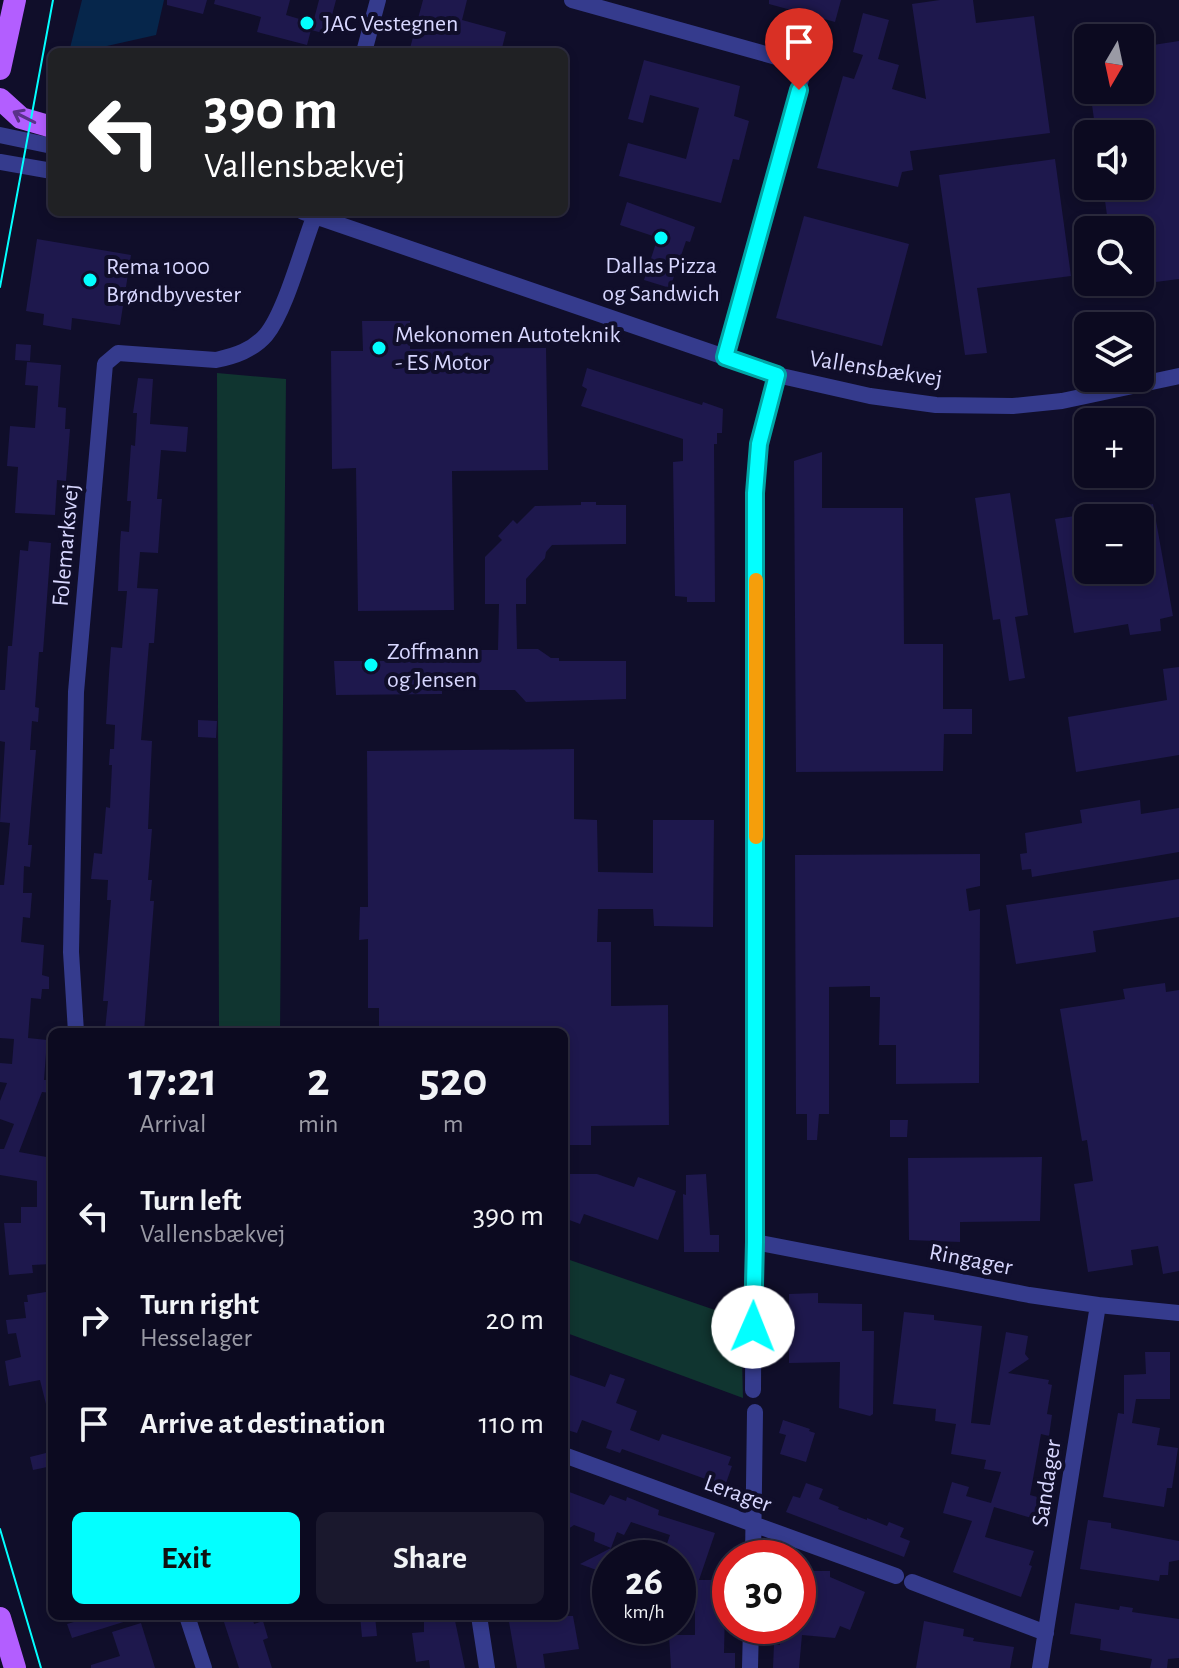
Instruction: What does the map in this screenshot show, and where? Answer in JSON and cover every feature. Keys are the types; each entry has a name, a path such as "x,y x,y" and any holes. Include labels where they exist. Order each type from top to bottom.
{"main road":[{"path":"0,69 15,0"},
{"path":"0,99 21,118 48,126"},
{"path":"0,1618 15,1668"}],"street":[{"path":"365,48 378,0"},
{"path":"572,0 805,65 725,357"},
{"path":"0,135 48,145"},
{"path":"4,166 48,171"},
{"name":"Folemarksvej","path":"76,1028 71,952 76,692 105,364 118,353 216,360 231,357 254,345 267,333 278,315 310,216"},
{"name":"Vallensbækvej","path":"320,216 777,375 870,396 918,403 1013,406 1062,401 1178,379"},
{"path":"753,1390 755,493 759,444 777,375"},
{"name":"Ringager","path":"755,1242 1029,1295 1179,1313"},
{"name":"Sandager","path":"1040,1668 1098,1305"},
{"path":"754,1540 755,1412"},
{"name":"Lerager","path":"568,1456 896,1576"},
{"path":"912,1582 1046,1633"},
{"path":"188,1620 204,1668"},
{"path":"480,1620 487,1668"},
{"path":"750,1668 751,1644"}],"green space":[{"path":"217,373 286,379 280,1028 219,1028"},
{"path":"568,1259 741,1319 743,1398 568,1333"}],"water":[{"path":"82,0 164,0 156,35 98,48 70,48"}],"building":[{"path":"167,0 207,0 203,14 167,5"},
{"name":"JAC Vestegnen","path":"215,0 290,0 286,15 313,23 319,0 336,0 327,34 311,30 307,45 257,32 261,17 214,4"},
{"path":"423,0 467,0 462,20 506,32 502,48 410,48"},
{"path":"769,0 841,0 835,22 769,4"},
{"path":"973,0 976,23 1034,16 1050,133 910,151 913,170 902,172 898,187 817,168 843,76 854,79 863,55 853,52 863,13 889,20 878,59 899,65 892,89 926,99 912,4"},
{"path":"1179,41 1179,279 1154,282 1154,216 1107,216 1105,200 1154,200 1154,120 1094,120 1092,104 1154,104 1154,45"},
{"path":"644,60 740,86 734,116 749,121 739,160 733,159 721,203 619,176 628,143 686,159 699,108 650,95 643,123 628,119"},
{"path":"1055,159 1071,276 977,288 987,353 965,355 939,175"},
{"path":"627,202 695,227 690,242 686,241 670,288 644,280 656,243 652,241 653,236 620,225"},
{"path":"804,216 909,244 882,346 776,318"},
{"path":"37,239 131,255 120,325 72,318 71,330 43,325 44,314 26,311"},
{"path":"362,321 410,321 410,349 546,348 548,470 452,471 454,610 358,611 356,468 332,469 331,351 363,351"},
{"path":"16,344 31,345 30,361 15,360"},
{"path":"27,362 61,365 58,407 66,408 65,429 70,429 66,481 57,480 55,515 15,513 18,467 7,466 10,426 35,428 38,386 25,385"},
{"path":"587,368 723,409 722,433 717,433 717,444 714,444 715,602 687,602 687,597 675,596 673,462 683,461 683,439 581,406 587,389 582,386"},
{"path":"138,378 153,379 150,424 188,427 186,452 161,450 157,499 162,499 158,553 140,552 137,588 158,589 154,643 149,643 141,740 152,741 148,829 152,829 148,880 152,880 150,901 154,901 144,1028 105,1028 108,1001 103,1001 111,900 107,900 108,880 91,879 94,853 102,854 106,807 110,808 112,765 109,765 110,749 114,749 115,725 106,724 111,647 122,648 127,591 118,591 121,531 129,532 131,501 127,501 137,413 133,413"},
{"path":"822,452 822,508 903,508 904,644 943,644 943,709 972,709 972,734 944,734 943,771 796,772 794,461"},
{"path":"1010,493 1028,615 1015,617 1025,678 1009,681 1000,619 993,620 975,498"},
{"path":"581,502 626,505 626,544 552,545 526,579 526,604 516,604 517,649 538,649 551,658 559,658 559,661 626,661 626,699 526,702 515,690 336,695 334,661 417,661 433,650 498,650 499,604 485,604 485,557 502,540 498,536 513,520 517,524 535,506 581,505"},
{"path":"1154,510 1173,616 1160,619 1161,631 1130,635 1128,624 1074,633 1055,519 1074,516 1074,584 1154,584"},
{"path":"29,541 51,543 43,652 39,652 35,707 39,708 38,722 32,721 30,750 36,750 28,845 32,845 30,867 24,866 23,893 32,893 30,918 23,917 21,942 44,945 42,975 49,977 49,989 42,989 41,999 31,998 28,1038 47,1040 44,1080 48,1080 48,1093 42,1092 19,1152 48,1157 48,1264 32,1265 33,1273 9,1275 4,1223 21,1223 21,1207 37,1207 37,1181 0,1175 0,1149 4,1149 14,1124 0,1119 0,1101 7,1083 0,1082 0,1063 12,1064 14,1039 0,1038 0,885 4,885 10,823 0,822 5,742 0,741 0,690 5,690 8,646 12,646 20,550 28,551"},
{"path":"1179,667 1179,755 1076,772 1068,717 1167,700 1163,669"},
{"path":"198,720 217,721 216,738 198,737"},
{"path":"574,749 574,819 597,820 598,872 653,873 653,820 714,820 713,927 654,926 653,909 598,909 597,942 611,942 611,1006 668,1005 669,1125 591,1126 591,1145 568,1145 568,1028 379,1028 379,1008 368,1008 368,939 359,940 360,907 368,907 367,751"},
{"path":"1140,800 1141,814 1179,808 1179,852 1032,877 1031,869 1022,870 1020,854 1027,853 1025,833 1082,823 1080,810"},
{"path":"980,854 980,886 966,889 969,911 980,909 979,1083 896,1084 896,1045 879,1045 880,997 870,997 870,986 829,987 829,1114 819,1114 817,1140 807,1140 807,1114 796,1114 795,855"},
{"path":"1179,879 1179,917 1093,931 1096,952 1016,964 1006,905"},
{"path":"1165,983 1166,992 1179,990 1179,1271 1163,1274 1158,1246 1131,1250 1133,1265 1088,1272 1074,1184 1093,1181 1087,1140 1082,1141 1060,1009 1125,999 1123,989"},
{"path":"890,1120 908,1120 907,1137 890,1137"},
{"path":"1042,1157 1040,1221 960,1222 960,1242 909,1240 908,1158"},
{"path":"568,1174 597,1174 634,1187 638,1177 676,1191 658,1240 584,1214 580,1224 568,1220"},
{"path":"706,1174 710,1235 719,1235 719,1252 684,1252 683,1194 686,1195 686,1175"},
{"path":"48,1292 48,1408 40,1380 9,1386 5,1361 21,1357 16,1333 8,1334 6,1320 26,1318 24,1302 28,1302 27,1295"},
{"path":"818,1293 818,1303 862,1304 862,1331 874,1331 873,1414 870,1416 839,1408 840,1362 789,1363 789,1294"},
{"path":"904,1312 934,1315 934,1320 982,1326 971,1423 990,1425 1006,1332 1028,1336 1025,1354 1029,1359 1008,1373 1049,1380 1048,1384 1052,1385 1047,1414 1052,1415 1049,1436 1041,1434 1030,1495 1041,1498 1035,1519 994,1507 985,1537 1034,1551 1021,1597 953,1572 972,1521 943,1513 952,1482 969,1487 966,1496 991,1503 1001,1472 984,1469 986,1460 951,1454 956,1424 935,1421 936,1409 893,1404"},
{"path":"1145,1352 1170,1352 1170,1399 1136,1399 1132,1423 1160,1428 1157,1445 1178,1448 1172,1488 1167,1488 1164,1507 1103,1497 1118,1413 1124,1414 1124,1375 1146,1374"},
{"path":"610,1374 625,1379 616,1403 637,1411 630,1430 659,1441 662,1434 731,1457 728,1465 732,1466 725,1486 622,1449 620,1453 606,1448 612,1431 582,1420 577,1433 568,1430 570,1375 605,1387"},
{"path":"783,1420 815,1433 806,1462 780,1454 786,1435 779,1433"},
{"path":"48,1452 48,1467 33,1470 30,1457"},
{"path":"806,1483 823,1489 819,1499 838,1509 887,1526 889,1522 904,1528 900,1537 910,1541 904,1557 786,1512 793,1496 800,1498"},
{"path":"568,1492 604,1505 610,1495 626,1501 627,1497 659,1510 658,1515 715,1533 699,1580 712,1580 712,1644 724,1644 724,1653 735,1653 735,1668 671,1668 670,1644 696,1644 696,1540 668,1540 670,1535 631,1522 624,1535 617,1532 614,1540 594,1540 595,1533 574,1525 568,1529"},
{"path":"1088,1520 1111,1523 1111,1528 1179,1541 1179,1560 1169,1562 1168,1575 1160,1575 1159,1581 1080,1569"},
{"path":"592,1558 592,1568 580,1564"},
{"path":"816,1571 830,1571 830,1577 865,1592 850,1630 840,1626 835,1638 816,1636"},
{"path":"1075,1603 1119,1610 1120,1606 1133,1608 1132,1612 1179,1619 1179,1658 1168,1659 1167,1668 1150,1668 1152,1659 1100,1650 1101,1639 1070,1634"},
{"path":"568,1616 573,1616 579,1649 543,1654 545,1668 517,1668 509,1620 568,1620"},
{"path":"81,1620 130,1620 72,1638 67,1624"},
{"path":"223,1620 253,1620 254,1624 263,1621 268,1638 263,1640 272,1668 239,1668"},
{"path":"360,1620 375,1620 377,1636 362,1637"},
{"path":"424,1620 455,1620 465,1668 430,1668 429,1660 416,1662 412,1633 424,1632"},
{"path":"924,1621 964,1629 963,1636 974,1638 973,1641 1014,1647 1010,1668 916,1668"},
{"path":"141,1623 155,1668 91,1668 91,1665 120,1656 112,1632"},
{"path":"774,1644 801,1644 799,1668 773,1668"}],"tram line":[{"path":"0,287 53,0"},
{"path":"0,1529 41,1668"}],"slow traffic":[{"path":"756,580 756,837"}],"place":[{"name":"JAC Vestegnen","path":"307,23"},
{"name":"Dallas Pizza og Sandwich","path":"661,238"},
{"name":"Rema 1000 Brøndbyvester","path":"90,280"},
{"name":"Mekonomen Autoteknik - ES Motor","path":"379,348"},
{"name":"Zoffmann og Jensen","path":"371,665"}],"route":[{"path":"753,1327 757,699 755,493 759,444 777,375 725,357 799,90"}]}
